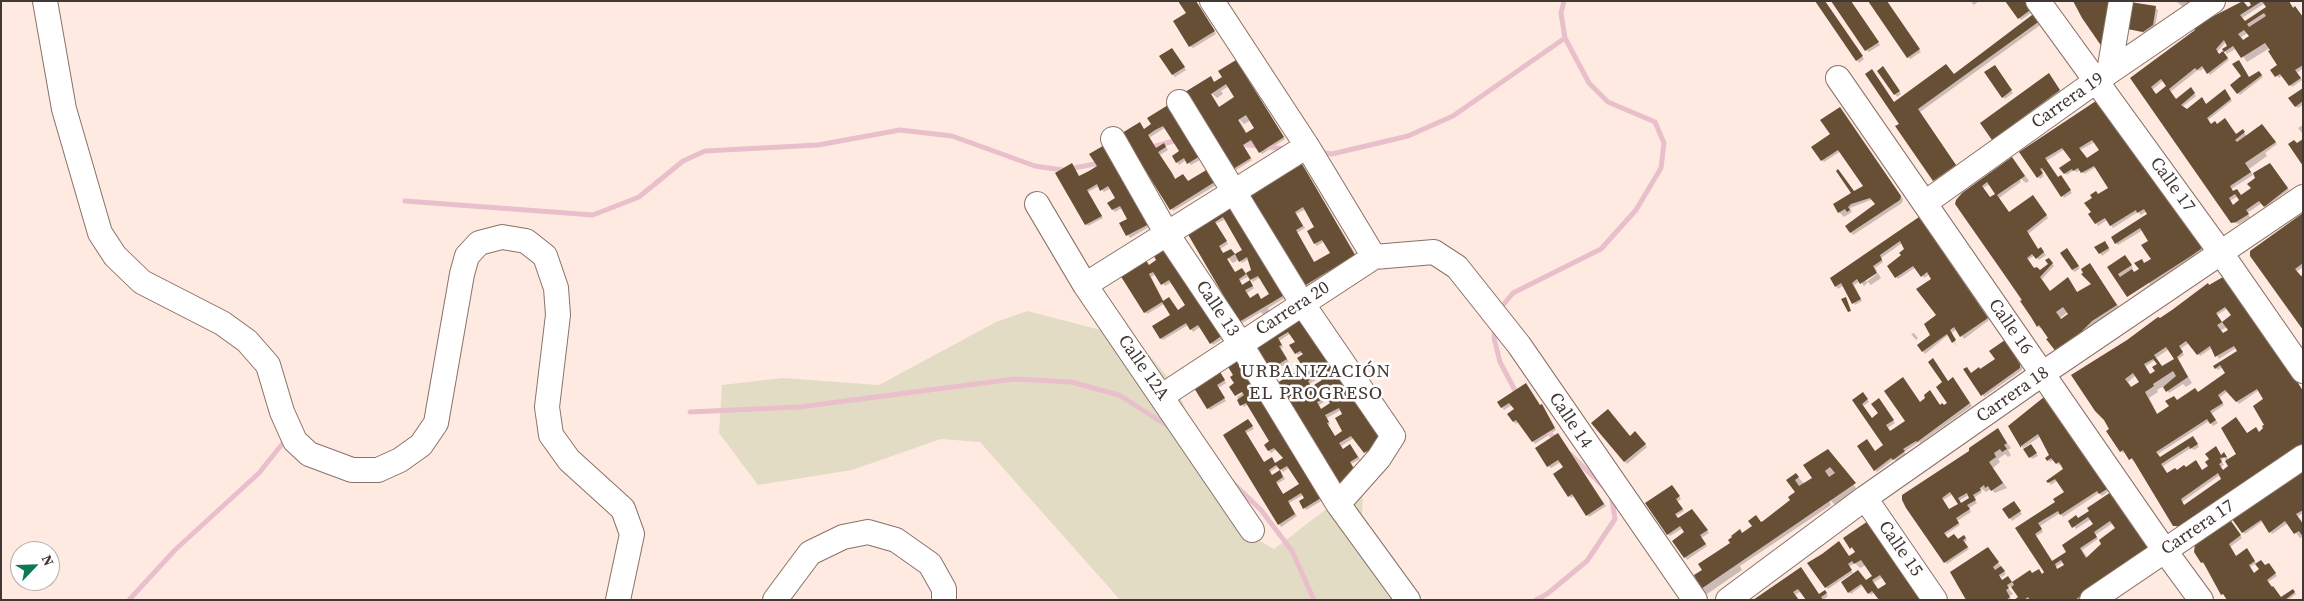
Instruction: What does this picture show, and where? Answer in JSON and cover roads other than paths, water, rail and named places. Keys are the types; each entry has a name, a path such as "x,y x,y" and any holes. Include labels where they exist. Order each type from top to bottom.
{"street":[{"path":"45,1 64,109 100,233 115,256 142,282 222,323 247,341 268,365 282,412 295,441 308,454 352,470 378,470 400,460 421,445 436,423 462,274 467,256 479,243 502,237 526,241 545,256 556,288 558,316 547,407 551,435 569,460 623,509 632,534 618,600"},
{"path":"1212,1 1307,146 1374,257"},
{"name":"Calle 17","path":"2038,1 2103,76 2303,372"},
{"path":"2103,76 2121,1"},
{"name":"Carrera 19","path":"1925,203 2103,76 2213,1"},
{"name":"Calle 16","path":"1838,78 2165,551 2201,600"},
{"path":"1179,102 1302,303 1393,436 1379,458 1338,504"},
{"name":"Calle 13","path":"1113,139 1167,234 1240,343 1338,504 1408,600"},
{"path":"1085,285 1307,146"},
{"name":"Carrera 18","path":"1728,600 1865,498 2042,374 2303,197"},
{"name":"Calle 12A","path":"1037,204 1085,285 1252,530"},
{"name":"Carrera 20","path":"1162,396 1240,343 1374,257 1434,252"},
{"name":"Calle 14","path":"1434,252 1457,268 1518,345 1695,600"},
{"name":"Carrera 17","path":"2092,600 2303,457"},
{"name":"Calle 15","path":"1865,498 1935,600"},
{"path":"775,600 810,553 843,538 868,532 896,540 930,564 944,590 944,600"}],"waterway":[{"path":"1499,310 1513,293 1601,249 1636,210 1661,168 1664,143 1655,122 1608,102 1589,83 1565,38 1561,13 1564,1"},
{"path":"1319,152 1332,154 1408,136 1453,116 1565,38"},
{"path":"405,201 593,215 639,197 683,161 705,151 818,145 900,130 952,136 1035,166 1063,170 1100,163"},
{"path":"1149,148 1177,140"},
{"path":"1240,144 1286,149"},
{"path":"1495,327 1494,338 1500,362 1518,396"},
{"path":"690,412 799,407 1014,379 1071,382 1119,395 1171,428"},
{"path":"1544,427 1557,441"},
{"path":"129,600 175,550 259,473 287,438"},
{"path":"1570,454 1605,488"},
{"path":"1233,483 1261,510 1292,551 1314,600"},
{"path":"1536,600 1547,594 1587,561 1615,519 1611,494"}],"district":[{"name":"URBANIZACIÓN EL PROGRESO","path":"1316,383"}]}
